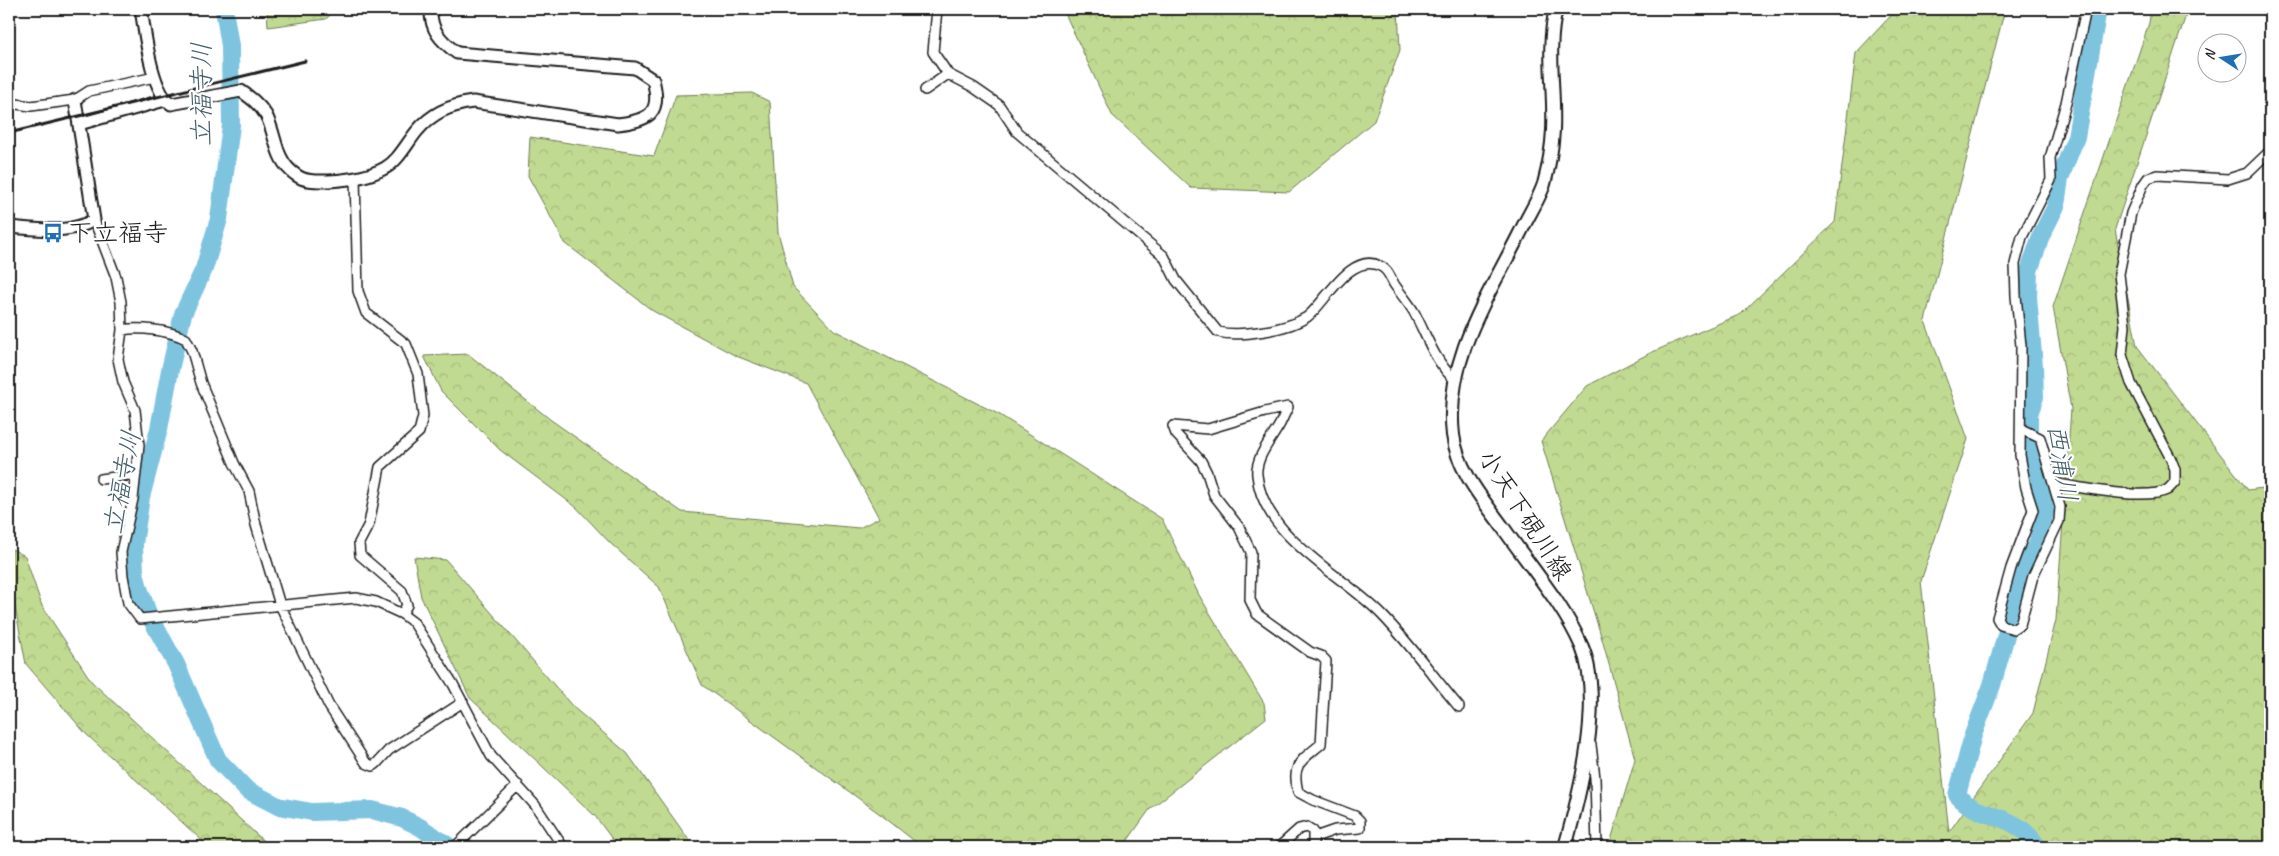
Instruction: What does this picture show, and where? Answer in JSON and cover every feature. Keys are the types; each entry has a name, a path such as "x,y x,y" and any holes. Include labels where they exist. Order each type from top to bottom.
{"main road":[{"name":"小天下硯川線","path":"1556,9 1550,55 1553,128 1551,155 1543,187 1475,319 1454,380 1451,407 1454,438 1463,466 1481,497 1563,614 1582,648 1589,672 1590,708 1586,749 1576,806 1565,847"}],"street":[{"path":"141,9 155,77 165,100 171,104 241,91 256,102 267,116 283,163 297,176 310,181 355,178 386,168 407,146 416,131 434,114 454,104 473,102 618,124 641,121 649,115 656,104 654,80 635,68 457,53 436,35 430,17 431,9"},
{"path":"938,9 933,52 948,74 973,87 999,105 1017,132 1164,256 1176,280 1218,332 1238,335 1290,324 1307,317 1337,282 1351,271 1366,264 1380,266 1388,273 1413,311 1442,368 1454,380"},
{"path":"2021,430 2040,438 2060,507 2059,521 2033,576 2020,625 2014,629 2001,625 1997,618 2006,585 2033,510 2026,488 2020,454 2021,346 2015,264 2022,237 2051,180 2050,158 2066,103 2086,9"},
{"path":"925,90 948,74"},
{"path":"9,103 31,106 75,100 89,91 155,77"},
{"path":"75,100 94,220 116,277 121,302 122,330 118,359 123,382 135,410 139,445 133,498 121,552 128,603 140,619 356,598 376,602 402,614 414,623 463,702 491,756 518,785 552,827 563,847"},
{"path":"79,124 165,100"},
{"path":"2053,483 2095,490 2156,493 2168,490 2175,482 2175,469 2170,457 2131,383 2122,355 2125,326 2120,274 2131,213 2148,178 2157,176 2228,179 2247,173 2270,151"},
{"path":"355,178 358,292 366,313 406,344 418,374 423,416 420,432 380,467 369,524 359,543 360,555 402,591 407,605 402,614"},
{"path":"9,227 62,231 86,225 94,220"},
{"path":"122,330 134,328 181,336 186,339 192,352 204,392 234,463 250,491 256,525 280,605 329,706 369,765 376,764 390,750 463,702"},
{"path":"1314,837 1335,830 1360,828 1360,821 1354,816 1298,792 1294,776 1297,765 1321,744 1326,661 1321,656 1310,652 1257,614 1250,600 1251,552 1239,527 1219,503 1201,461 1176,434 1173,426 1208,429 1264,412 1288,407 1260,457 1256,472 1258,487 1267,505 1279,526 1289,536 1324,569 1346,582 1382,615 1458,706"},
{"path":"101,478 136,474"},
{"path":"1590,708 1590,740 1595,778 1597,847"},
{"path":"455,847 518,785"},
{"path":"1279,847 1299,829 1307,827 1313,831 1313,847"}],"green space":[{"path":"267,9 336,9 326,19 268,27"},
{"path":"1063,9 1398,9 1400,50 1374,121 1289,192 1191,188 1112,115"},
{"path":"1897,9 2005,9 1925,321 1968,439 1921,581 1949,832 2033,713 2056,620 2071,409 2053,307 2149,23 2151,9 2188,9 2115,229 2137,346 2248,490 2270,487 2270,847 1609,847 1635,759 1602,639 1541,441 1587,386 1650,353 1741,314 1835,222 1856,53"},
{"path":"752,93 770,102 778,232 793,287 834,330 1000,415 1162,519 1199,595 1264,703 1266,718 1150,809 1123,847 922,847 880,814 702,685 659,587 610,543 576,507 500,450 441,391 424,356 468,354 551,420 682,512 859,528 879,518 806,383 736,356 653,311 565,243 528,176 530,137 654,156 676,95"},
{"path":"12,549 25,556 42,606 92,682 270,847 209,847 86,734 26,664 10,581"},
{"path":"414,557 446,560 573,707 627,753 694,847 618,847 595,816 470,698 421,597"}],"waterway":[{"name":"立福寺川","path":"224,9 230,46 231,125 219,219 204,269 183,314 159,429 141,497 134,544 135,573 139,588 148,613 176,664 218,760 247,790 278,806 312,812 372,810 402,818 420,827 450,847"},
{"name":"西浦川","path":"2038,847 2018,827 2008,821 1977,810 1957,795 1973,735 1992,685 2024,571 2038,542 2045,512 2041,487 2029,453 2029,414 2035,397 2028,297 2029,271 2041,236 2056,206 2060,178 2076,137 2098,9"}],"railway":[{"path":"9,133 305,61"}],"place":[{"name":"下立福寺","path":"53,233"}]}
